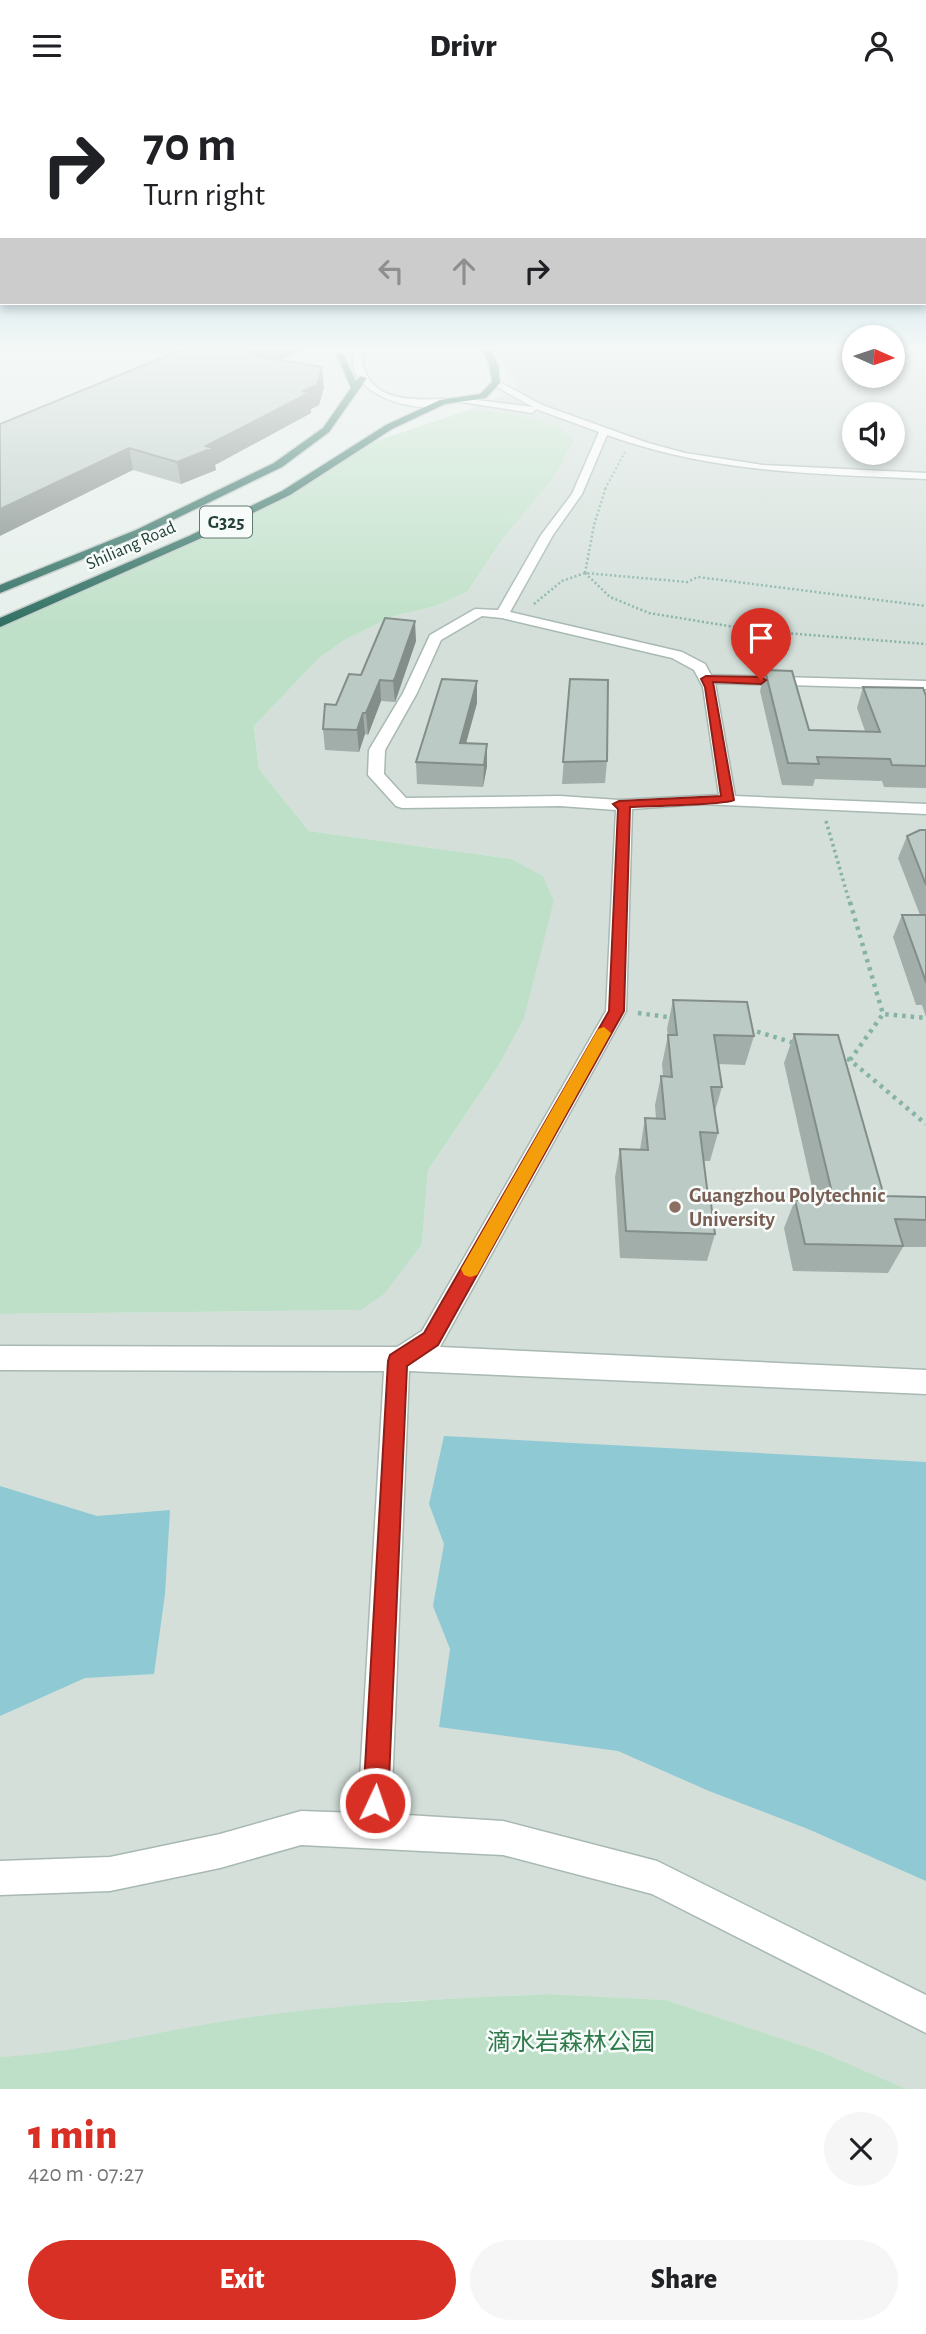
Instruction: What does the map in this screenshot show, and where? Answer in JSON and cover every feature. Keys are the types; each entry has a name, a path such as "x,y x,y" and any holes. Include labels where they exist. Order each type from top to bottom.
{"highway":[{"name":"Shiliang Road","path":"0,589 140,532 278,465 312,440"},
{"name":"Shiliang Road","path":"0,622 193,538 286,493 366,440"}],"street":[{"path":"502,614 547,535 578,494 600,440"},
{"path":"629,440 718,464 760,470 926,476"},
{"path":"728,800 710,687 700,667 677,655 502,614 480,612 435,638 410,693 377,750 376,775 402,803 560,801 619,804 702,799 926,809"},
{"path":"706,679 926,685"},
{"path":"397,1361 431,1339 616,1011 624,807 619,804"},
{"path":"0,1358 452,1360 926,1382"},
{"path":"374,1831 397,1361"},
{"path":"0,1878 110,1874 220,1851 300,1828 503,1838 657,1878 926,2015"}],"path":[{"path":"585,573 591,537 608,479 625,453 637,443"},
{"path":"585,573 610,597 649,613 759,631 926,644"},
{"path":"524,619 544,594 562,581 585,573 687,582 698,576 926,606"},
{"path":"821,804 883,1014"},
{"path":"616,1011 683,1019"},
{"path":"883,1014 926,1018"},
{"path":"850,1060 883,1014"},
{"path":"743,1027 797,1044"},
{"path":"837,1056 850,1060 926,1124"}],"shaded area":[{"name":"Guangzhou Polytechnic University","path":"505,440 842,440 842,465 905,465 905,440 926,440 926,2089 907,2089 819,2051 666,2000 549,1994 405,2001 44,2055 0,2057 0,1314 361,1310 422,1244 428,1170 497,1068 542,945 554,901 511,859 309,831 259,769 254,726 319,658 346,639 394,616 436,606 467,592 503,538"}],"green space":[{"path":"574,440 551,481 503,538 467,592 436,606 394,616 346,639 319,658 254,726 259,769 309,831 511,859 543,876 554,901 524,1018 497,1068 428,1170 422,1244 384,1294 361,1310 0,1314 0,621 249,516 376,441"},
{"name":"滴水岩森林公园","path":"549,1994 666,2000 819,2051 907,2089 0,2089 0,2057 57,2051 226,2021 306,2010"}],"water":[{"path":"444,1436 926,1462 926,1881 618,1751 439,1727 450,1649 433,1606 444,1544 429,1504"},
{"path":"0,1486 97,1516 170,1510 165,1594 154,1674 85,1678 0,1716"}],"building":[{"path":"0,440 217,440 206,446 213,448 177,462 129,448 0,509"},
{"path":"385,618 415,621 395,678 393,681 380,680 357,730 323,729 325,704 336,705 349,674 361,675"},
{"path":"765,670 792,671 809,730 880,732 863,687 923,688 926,696 926,766 892,765 890,759 817,757 819,764 788,763"},
{"path":"442,679 477,681 460,743 487,744 484,765 416,762"},
{"path":"570,679 608,680 607,761 563,762"},
{"path":"926,830 926,885 907,836"},
{"path":"902,915 926,915 926,982"},
{"path":"673,1000 747,1002 754,1036 714,1035 722,1087 711,1087 718,1133 700,1132 715,1234 626,1231 620,1149 648,1150 645,1118 665,1119 661,1076 672,1077 668,1035 677,1035"},
{"path":"794,1034 838,1035 884,1196 926,1197 926,1220 895,1219 903,1246 805,1244 795,1200 834,1201"}],"slow traffic":[{"path":"470,1269 604,1033"}],"place":[{"name":"Guangzhou Polytechnic University","path":"675,1207"}],"route":[{"path":"375,1803 397,1361 431,1339 616,1011 624,807 619,804 728,800 710,687 706,679 761,680"}]}
